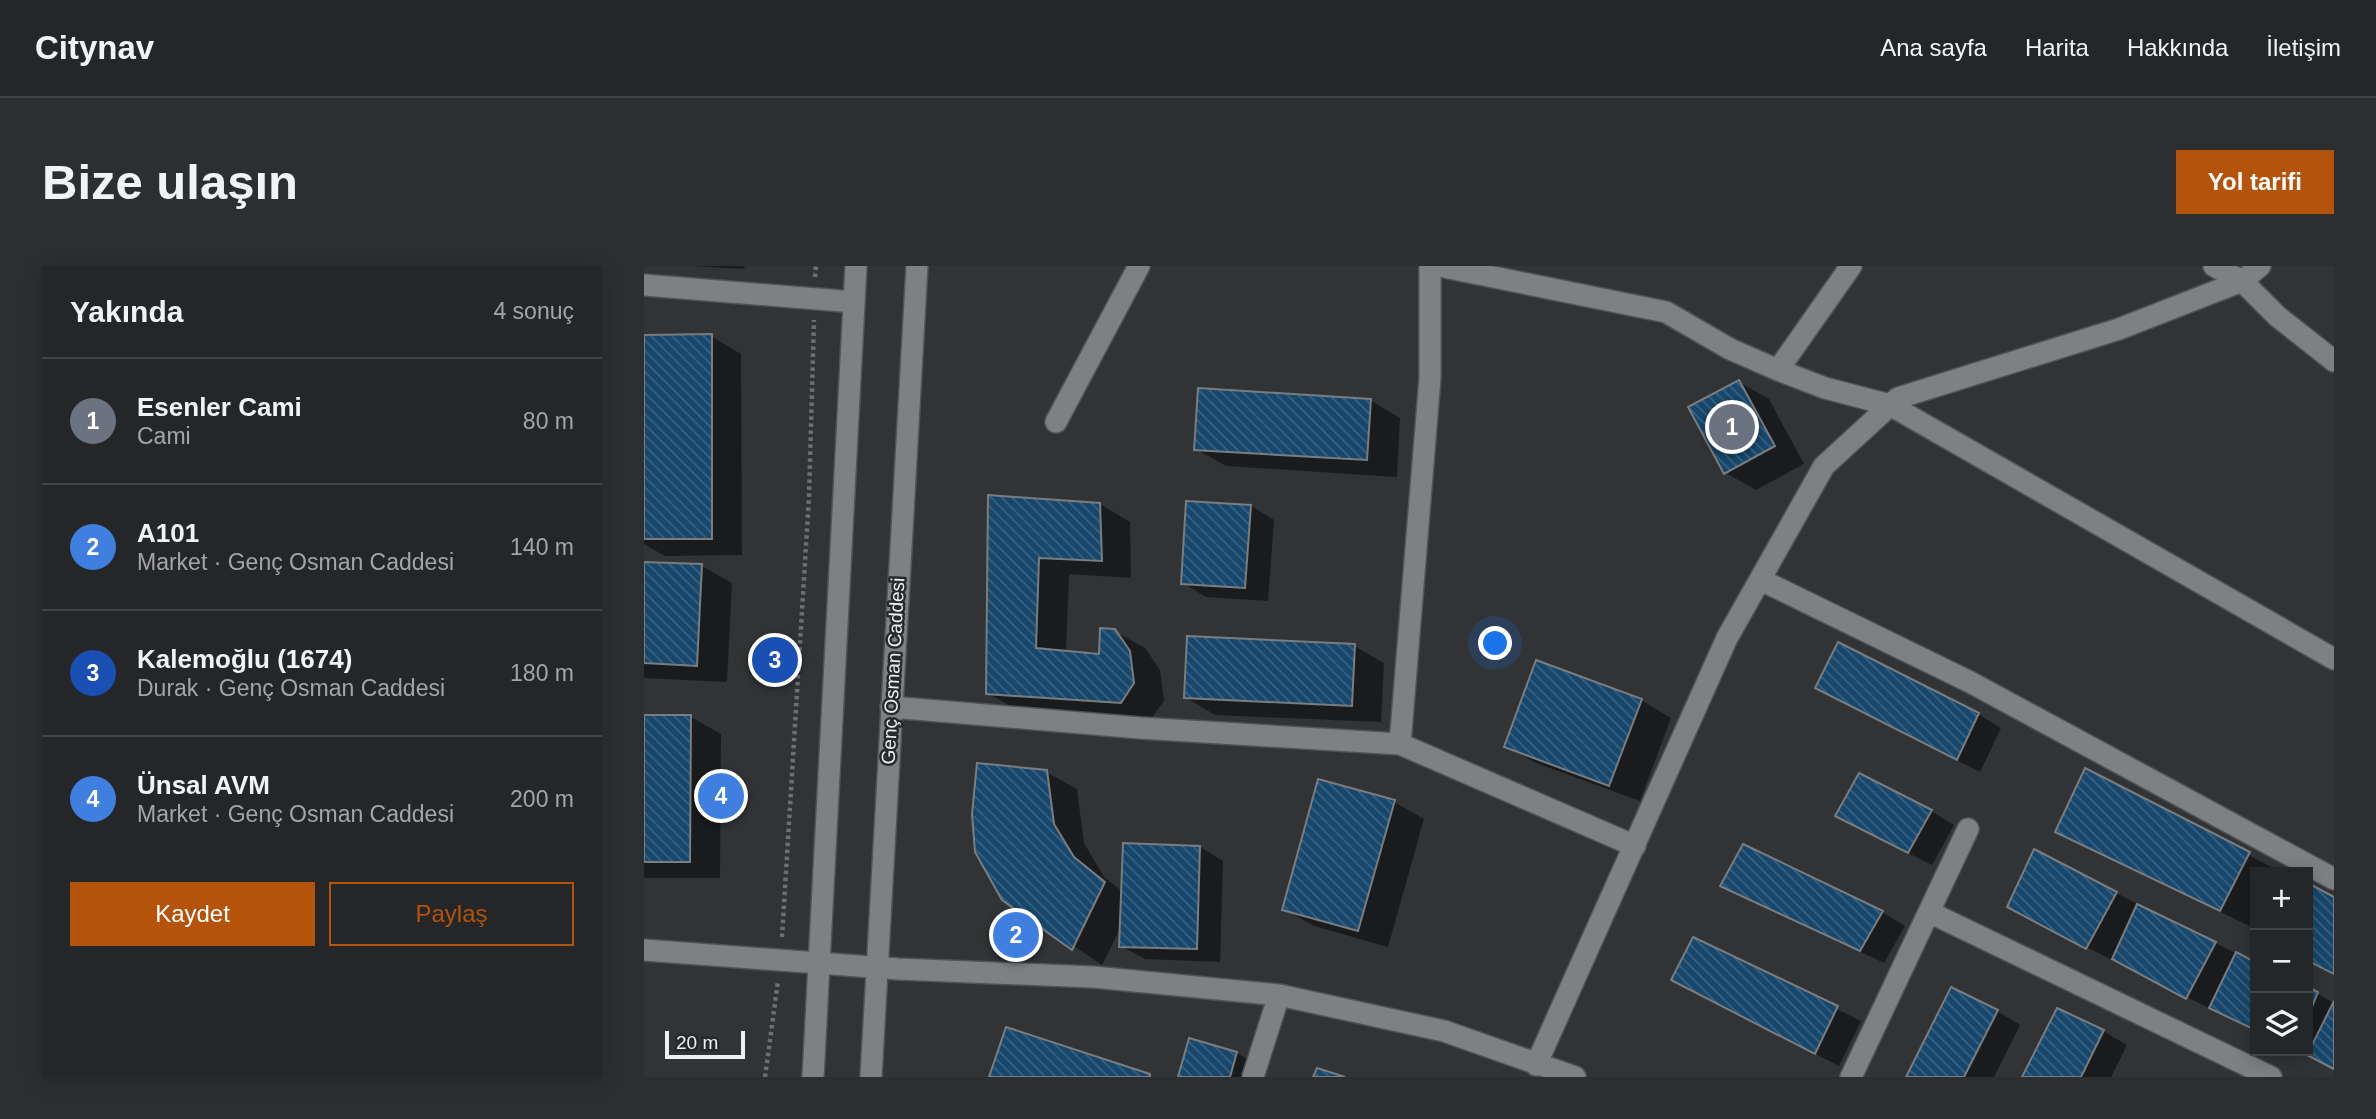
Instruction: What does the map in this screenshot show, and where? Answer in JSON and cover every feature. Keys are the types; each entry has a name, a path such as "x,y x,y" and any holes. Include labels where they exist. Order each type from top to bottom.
{"street":[{"path":"813,1077 856,266"},
{"name":"Genç Osman Caddesi","path":"871,1077 917,266"},
{"path":"1056,422 1139,266"},
{"path":"1400,744 1430,378 1430,266"},
{"path":"1439,266 1666,312 1730,349 1778,370 1825,388 1890,405 2334,659"},
{"path":"1778,370 1852,266"},
{"path":"2214,266 2242,281 2277,316 2334,361"},
{"path":"1536,1066 1703,687 1727,638 1824,466 1898,398 2119,329 2242,281 2260,266"},
{"path":"644,285 854,302"},
{"path":"1761,580 1970,682 2334,879"},
{"path":"891,707 1140,728 1400,744 1635,846"},
{"path":"1852,1077 1968,829"},
{"path":"1929,912 2271,1077"},
{"path":"644,950 1093,977 1279,995 1444,1031 1536,1066 1575,1077"},
{"path":"1253,1077 1279,995"}],"path":[{"path":"765,1077 781,960 809,497 816,266"}],"building":[{"path":"712,334 712,539 644,539 644,335"},
{"path":"1739,380 1775,446 1724,474 1688,407"},
{"path":"1198,388 1371,399 1367,460 1194,450"},
{"path":"988,495 1100,503 1102,561 1039,558 1036,648 1099,654 1100,628 1115,629 1130,651 1134,683 1121,703 986,694"},
{"path":"1186,501 1251,505 1245,588 1181,584"},
{"path":"644,562 702,564 697,666 644,663"},
{"path":"1187,636 1355,644 1352,706 1184,698"},
{"path":"1838,642 1979,713 1957,760 1815,688"},
{"path":"1536,660 1642,699 1609,786 1504,747"},
{"path":"644,715 691,715 690,862 644,862"},
{"path":"977,763 1047,770 1054,824 1074,857 1105,882 1072,950 1002,900 975,852 972,814"},
{"path":"2085,768 2250,852 2220,911 2055,832"},
{"path":"1859,773 1932,810 1908,853 1835,816"},
{"path":"1318,779 1395,800 1358,931 1282,910"},
{"path":"1123,843 1200,846 1197,949 1119,947"},
{"path":"1743,844 1883,911 1860,951 1720,886"},
{"path":"2034,849 2117,892 2086,949 2007,907"},
{"path":"2313,886 2334,897 2334,974 2313,964"},
{"path":"2137,904 2216,942 2186,999 2112,959"},
{"path":"1693,937 1838,1006 1815,1054 1671,980"},
{"path":"2236,952 2250,959 2250,1028 2209,1008"},
{"path":"1951,987 1998,1010 1964,1077 1906,1077"},
{"path":"2313,990 2318,992 2313,1004"},
{"path":"2334,1001 2334,1069 2309,1056 2313,1056 2313,1043"},
{"path":"2057,1008 2104,1030 2081,1077 2022,1077"},
{"path":"1006,1027 1150,1074 1150,1077 989,1077"},
{"path":"1189,1038 1237,1052 1230,1077 1178,1077"},
{"path":"1317,1068 1345,1077 1313,1077"}],"place":[{"name":"Esenler Cami","path":"1732,427"},
{"name":"Kalemoğlu (1674)","path":"775,660"},
{"name":"Ünsal AVM","path":"721,796"},
{"name":"A101","path":"1016,935"}]}
